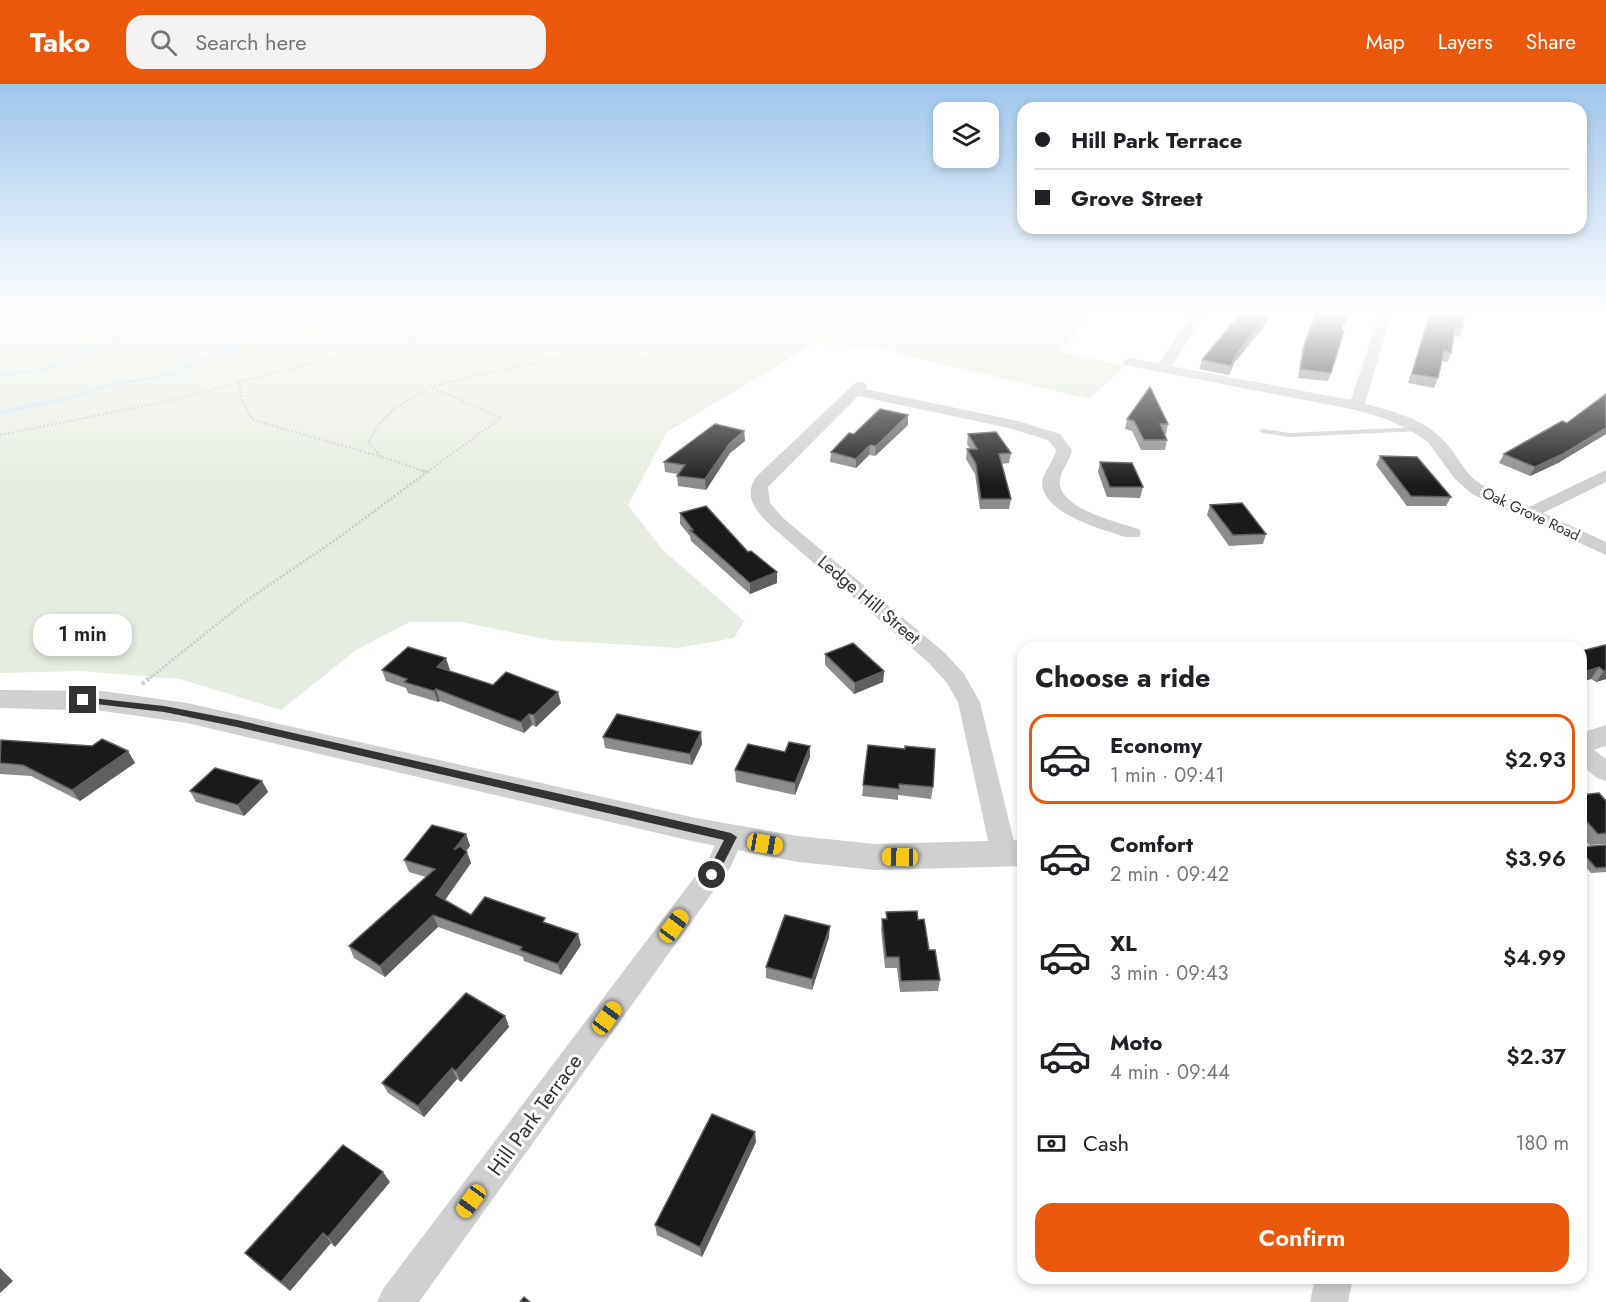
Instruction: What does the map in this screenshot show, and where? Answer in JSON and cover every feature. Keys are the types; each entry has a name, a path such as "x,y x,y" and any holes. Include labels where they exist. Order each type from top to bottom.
{"street":[{"name":"Oak Grove Road","path":"1172,371 1357,406 1384,414 1419,429 1441,447 1456,471 1469,484 1528,514 1606,549"},
{"path":"1357,406 1368,371"},
{"name":"Ledge Hill Street","path":"1014,854 973,716 956,679 937,658 777,522 759,501 757,488 767,474 858,388 1012,424 1054,437 1064,450 1050,482 1052,493 1082,515 1132,532"},
{"path":"1528,514 1606,474"},
{"path":"0,699 60,699 122,703 237,723 731,837 798,849 875,857 1014,854"},
{"path":"1587,742 1606,735"},
{"path":"1587,757 1606,772"},
{"name":"Hill Park Terrace","path":"396,1302 701,890 721,861 731,837"},
{"path":"1329,1302 1333,1284"}],"lane":[{"path":"1263,431 1290,435 1419,429"}],"path":[{"path":"0,435 153,405 285,371"},
{"path":"382,457 368,442 378,422 430,387 500,371"},
{"path":"239,383 243,402 253,420 427,472"},
{"path":"122,703 170,661 246,601 341,536 501,418 430,387"}],"shaded area":[{"path":"0,371 768,371 667,432 628,505 663,550 744,621 734,638 677,648 549,640 462,622 410,622 356,650 281,710 180,679 82,671 0,673"},
{"path":"972,371 1120,371 1089,399"}],"building":[{"path":"1413,371 1440,371 1438,378 1412,374"},
{"path":"1150,387 1168,424 1160,424 1167,440 1144,440 1134,421 1127,419"},
{"path":"1606,394 1606,428 1563,454 1535,467 1504,454 1562,421 1567,423"},
{"path":"880,409 908,415 876,446 870,445 856,459 831,452 849,433 854,434"},
{"path":"715,424 744,431 730,443 705,479 677,476 685,465 664,462"},
{"path":"996,432 1011,453 999,454 1011,499 981,499 976,464 967,449 977,449 968,434"},
{"path":"1380,456 1417,457 1451,497 1411,496"},
{"path":"1100,462 1132,463 1143,487 1110,487"},
{"path":"1242,503 1266,534 1233,535 1210,505"},
{"path":"706,506 748,552 751,551 777,572 750,583 690,530 693,530 680,513"},
{"path":"853,643 884,671 855,683 825,654"},
{"path":"1606,645 1606,670 1599,667 1587,671 1587,650"},
{"path":"408,647 446,658 437,667 493,685 506,672 558,692 534,715 529,714 521,722 436,689 434,691 404,682 407,679 382,670"},
{"path":"617,714 701,732 690,754 603,737"},
{"path":"102,739 128,751 72,790 23,765 0,763 1,740 92,746"},
{"path":"789,742 810,746 795,783 735,770 748,744 785,752"},
{"path":"868,745 935,749 933,787 899,784 899,789 863,785"},
{"path":"215,768 262,781 238,805 190,791"},
{"path":"1599,793 1606,801 1606,833 1598,834 1587,822 1587,794"},
{"path":"432,825 466,834 454,850 460,846 467,852 436,895 471,915 485,897 545,918 543,922 578,934 558,964 520,950 522,947 433,915 380,966 349,946 435,869 404,860"},
{"path":"1606,845 1606,867 1596,868 1587,858 1587,847"},
{"path":"917,911 918,920 924,919 929,950 935,950 940,980 901,981 899,957 886,957 882,919 887,919 886,912"},
{"path":"785,915 830,926 812,979 766,967"},
{"path":"466,993 505,1016 456,1071 452,1068 418,1106 382,1083"},
{"path":"712,1114 755,1132 700,1247 655,1225"},
{"path":"343,1145 383,1172 328,1237 323,1233 281,1282 245,1253"},
{"path":"524,1297 530,1302 520,1302"}],"waterway":[{"path":"0,375 34,371"},
{"path":"0,412 73,397 115,384 172,375 180,371"}],"route":[{"path":"83,700 164,709 237,723 731,837 712,875"}]}
